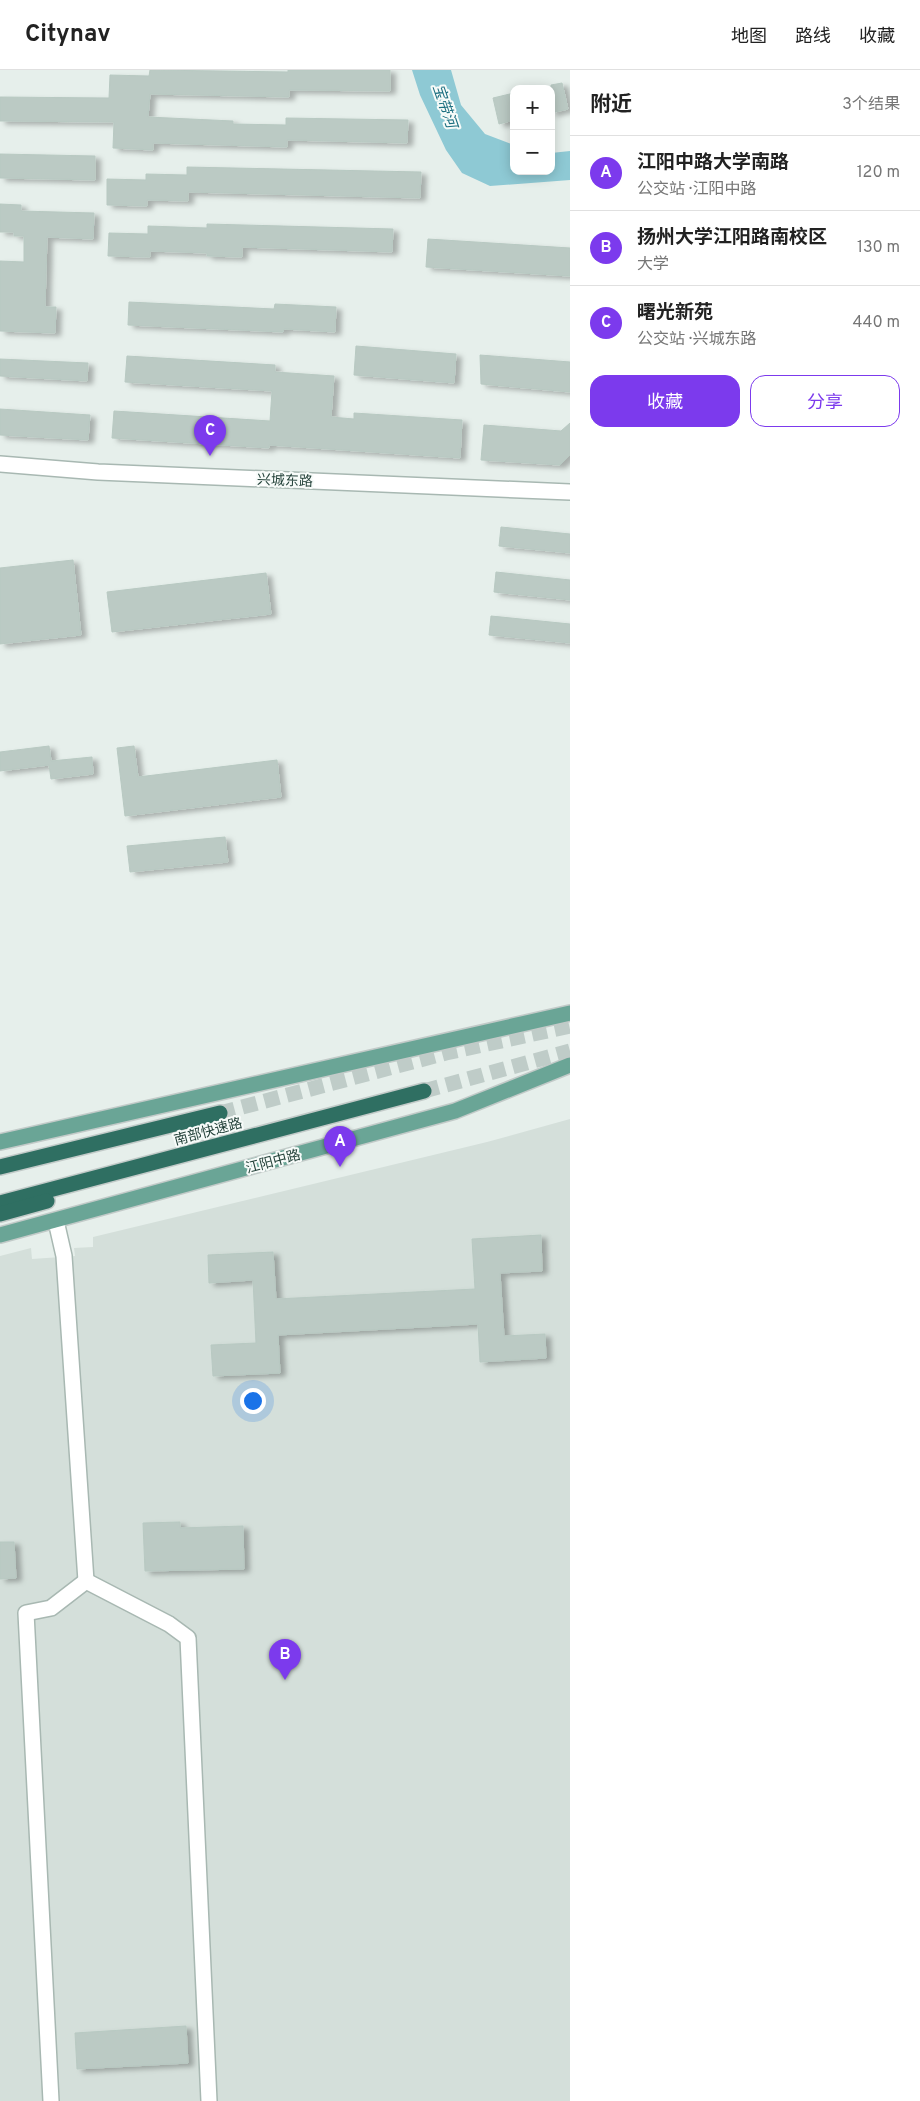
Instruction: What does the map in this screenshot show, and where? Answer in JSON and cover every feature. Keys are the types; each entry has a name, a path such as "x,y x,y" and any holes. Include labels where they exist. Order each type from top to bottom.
{"highway":[{"name":"南部快速路","path":"0,1203 424,1091"},
{"name":"南部快速路","path":"0,1167 220,1113"},
{"path":"0,1214 142,1174 198,1150"}],"main road":[{"path":"0,1142 570,1013"},
{"name":"江阳中路","path":"0,1235 455,1111 570,1065"}],"street":[{"name":"兴城东路","path":"0,464 108,473 570,492"},
{"path":"56,1221 64,1256 86,1581"},
{"path":"51,2101 26,1613 51,1608 86,1581"},
{"path":"86,1581 169,1624 188,1638 209,2101"}],"shaded area":[{"path":"570,1119 570,2101 0,2101 0,1256 31,1248 32,1259 75,1256 74,1248 93,1247 93,1237 487,1142"}],"water":[{"name":"宝带河","path":"412,70 451,70 461,105 485,134 510,143 510,175 555,175 555,153 570,151 570,180 490,186 462,173 446,150 420,95"}],"building":[{"path":"150,70 288,72 288,70 390,70 390,91 289,90 289,97 150,94 148,117 233,121 233,124 286,125 286,118 408,120 407,143 287,140 287,147 153,143 153,150 113,148 114,122 0,121 0,97 109,98 110,75 149,76"},
{"path":"562,83 568,109 555,112 555,85 551,85"},
{"path":"510,94 510,121 499,124 493,98"},
{"path":"0,154 95,156 95,180 0,178"},
{"path":"187,167 421,172 420,198 188,192 188,201 147,200 147,206 107,205 107,179 146,180 146,174 187,175"},
{"path":"0,204 21,205 21,211 94,213 93,239 47,237 45,307 56,307 55,333 0,331 0,261 24,262 24,236 14,236 14,232 0,232"},
{"path":"207,224 393,229 392,252 242,247 242,257 207,256 207,253 150,251 150,257 108,256 109,233 148,234 148,226 207,228"},
{"path":"428,239 570,248 570,276 426,267"},
{"path":"129,302 274,309 275,304 336,307 335,332 284,329 283,332 128,325"},
{"path":"356,346 456,354 454,383 354,375"},
{"path":"480,355 570,362 570,392 481,384"},
{"path":"127,356 275,365 275,372 334,376 331,417 354,419 354,413 462,420 460,458 269,445 269,448 112,438 114,411 270,421 272,391 125,382"},
{"path":"0,359 88,363 87,381 0,376"},
{"path":"0,409 90,415 88,440 0,435"},
{"path":"570,423 570,455 560,465 481,460 484,425 561,431"},
{"path":"501,527 570,534 570,553 499,546"},
{"path":"73,560 81,635 0,644 0,568"},
{"path":"496,572 570,580 570,600 494,592"},
{"path":"266,573 271,614 112,632 107,592"},
{"path":"491,616 570,624 570,643 489,635"},
{"path":"49,746 51,761 92,757 93,774 51,779 49,765 0,771 0,752"},
{"path":"134,746 138,777 277,760 281,797 125,816 117,748"},
{"path":"225,837 228,862 130,872 127,846"},
{"path":"541,1235 542,1271 500,1273 504,1336 545,1334 546,1358 480,1362 478,1324 278,1335 280,1373 213,1376 211,1345 256,1343 253,1280 209,1283 208,1255 273,1252 276,1299 475,1289 472,1239"},
{"path":"180,1522 180,1528 243,1526 244,1569 145,1571 143,1523"},
{"path":"0,1542 14,1542 16,1578 0,1579"},
{"path":"186,2026 188,2063 77,2069 75,2033"}],"tunnel":[{"path":"220,1113 446,1053 570,1026"},
{"path":"424,1091 570,1051"}],"place":[{"name":"曙光新苑","path":"210,456"},
{"name":"江阳中路大学南路","path":"340,1167"},
{"name":"扬州大学江阳路南校区","path":"285,1680"}]}
